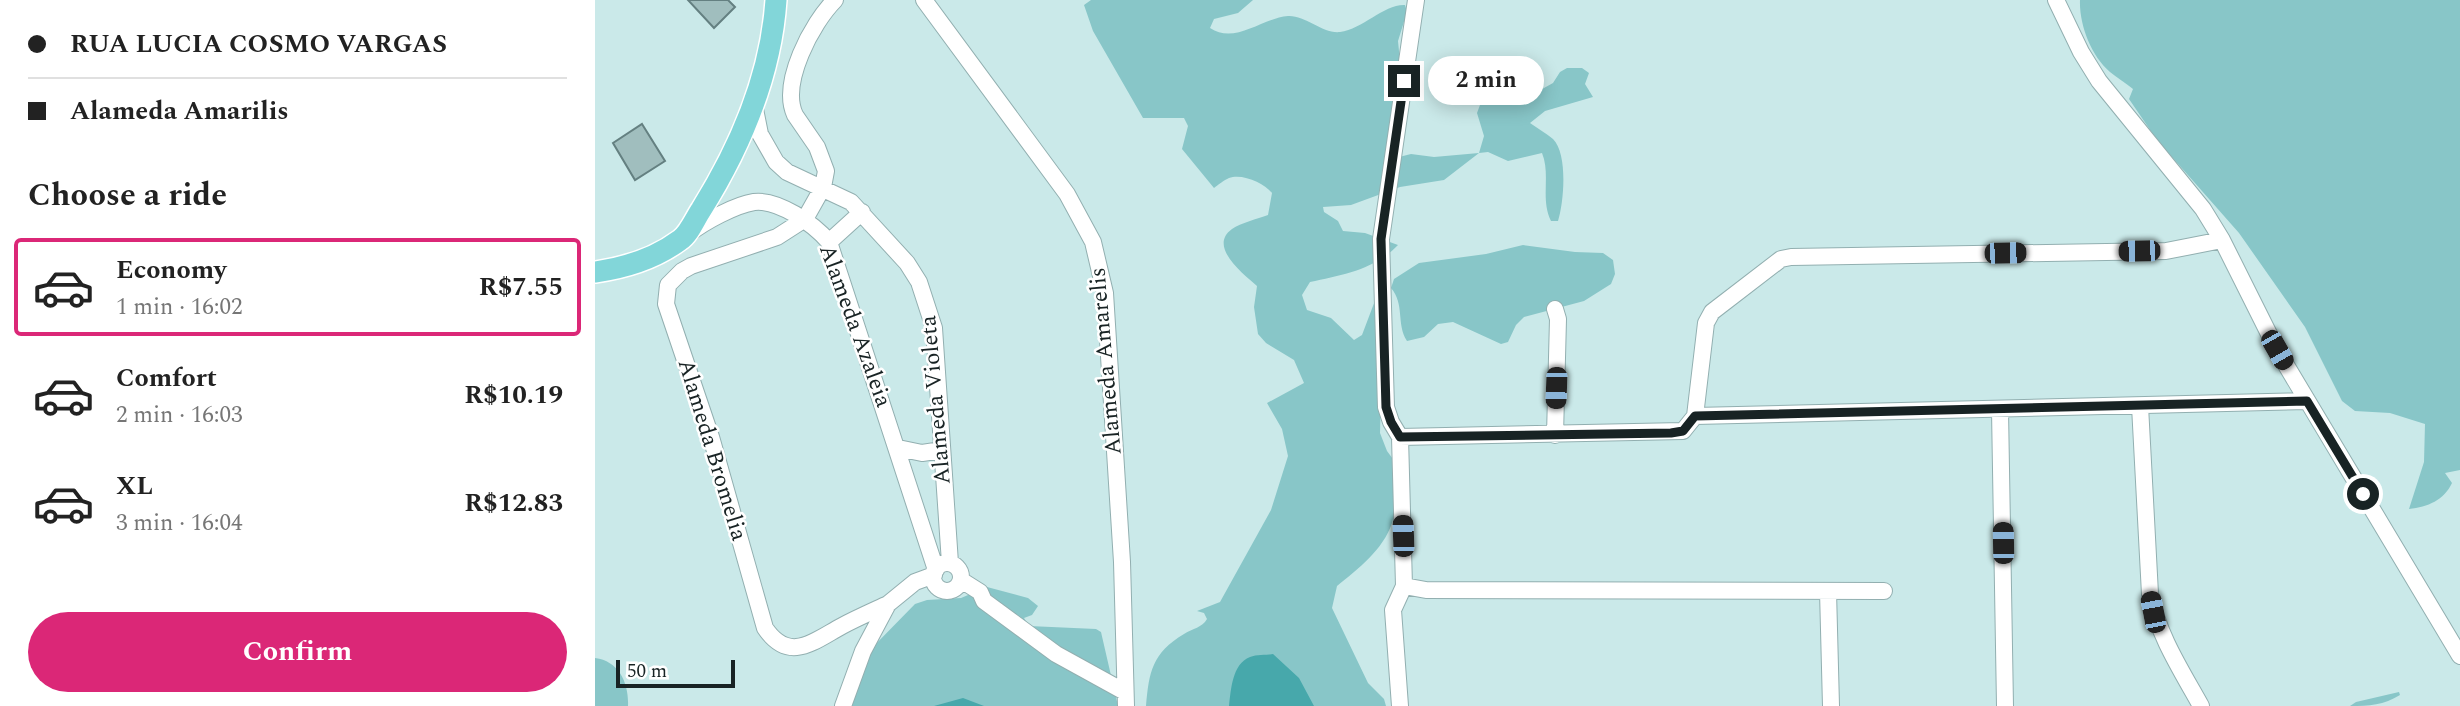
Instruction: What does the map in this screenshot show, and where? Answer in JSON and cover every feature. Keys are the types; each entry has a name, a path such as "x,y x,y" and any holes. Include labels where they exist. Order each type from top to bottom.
{"main road":[{"path":"595,272 612,270 648,258 682,239 732,156 754,104 771,47 776,0"}],"street":[{"path":"805,219 826,179 823,160 795,115 790,96 792,80 814,28 835,0"},
{"name":"Alameda Amarelis","path":"924,0 1067,194 1093,242 1105,293 1122,562 1125,699"},
{"path":"1400,706 1392,610 1404,586 1400,437 1386,407 1381,239 1416,0"},
{"path":"2056,0 2081,52 2099,81 2203,209 2222,240 2277,350 2460,656"},
{"name":"Alameda Violeta","path":"754,104 760,135 776,162 787,172 823,187 851,202 862,212 907,263 928,304 934,328 942,450 946,577"},
{"name":"Alameda Azaleia","path":"682,239 703,223 754,202 768,203 805,219 829,242 898,448 946,577"},
{"path":"829,242 862,212"},
{"name":"Alameda Bromelia","path":"805,219 778,237 682,271 668,285 666,304 711,437 765,628 771,638 781,645 809,645 888,604"},
{"path":"1400,437 1683,431 1695,416 1706,323 1712,312 1781,259 2166,251 2222,240"},
{"path":"1555,309 1558,319 1555,435"},
{"path":"1695,416 2307,401"},
{"path":"2140,405 2153,612 2201,706"},
{"path":"2000,410 2005,706"},
{"path":"898,448 922,453 942,450"},
{"path":"843,706 863,651 888,604 915,582 946,577 980,592 984,601 1056,654 1125,699"},
{"path":"1404,586 1426,590 1884,591"},
{"path":"1828,591 1831,706"}],"shaded area":[{"path":"1091,0 1253,0 1238,13 1214,19 1210,28 1229,34 1288,16 1340,32 1349,30 1389,8 1405,5 1407,12 1398,41 1402,82 1395,158 1411,154 1434,157 1479,153 1444,180 1400,187 1351,205 1323,207 1324,212 1338,221 1343,231 1365,233 1398,245 1368,266 1310,282 1302,295 1307,310 1331,318 1354,340 1362,335 1376,298 1382,356 1380,433 1387,451 1404,474 1388,533 1369,558 1337,586 1332,608 1368,683 1384,699 1386,706 1146,706 1151,673 1159,656 1173,641 1205,622 1207,619 1204,613 1197,611 1220,602 1271,510 1288,456 1282,429 1267,403 1304,383 1294,360 1266,343 1258,334 1254,307 1257,286 1237,268 1224,244 1225,236 1232,229 1268,215 1272,193 1258,183 1240,177 1229,178 1214,188 1182,149 1188,126 1184,118 1143,118 1093,31 1084,5"},
{"path":"2080,0 2460,0 2460,470 2445,473 2452,483 2440,498 2409,509 2424,462 2425,424 2390,413 2355,411 2342,401 2305,327 2239,233 2157,140 2129,99 2133,89 2110,72 2097,57 2084,29"},
{"path":"1567,68 1582,68 1589,73 1585,84 1593,97 1545,111 1530,123 1553,139 1561,155 1563,191 1558,221 1551,221 1548,213 1546,170 1542,153 1508,161 1488,152 1479,153 1484,136 1477,113 1480,105 1495,98 1535,93 1553,83 1560,72"},
{"path":"1523,245 1603,253 1613,260 1615,274 1611,284 1584,301 1524,317 1516,325 1508,342 1501,344 1453,322 1438,324 1424,337 1407,341 1398,301 1391,288 1394,279 1419,263 1486,254"},
{"path":"987,587 1028,598 1038,606 1032,615 1024,618 1029,626 1096,629 1101,632 1118,706 844,706 840,689 868,652 915,604 927,600 961,598"},
{"path":"1273,654 1299,678 1314,706 1229,706 1233,678 1239,665 1253,656"},
{"path":"595,658 610,664 621,674 627,689 628,706 595,706"},
{"path":"2399,692 2400,695 2382,703 2350,706 2356,702"},
{"path":"963,698 984,706 934,706"}],"building":[{"path":"688,0 728,0 735,7 714,28"},
{"path":"642,124 665,161 635,180 613,143"}],"route":[{"path":"1404,81 1381,239 1384,390 1391,422 1400,437 1671,433 1683,431 1695,416 2307,401 2363,494"}]}
